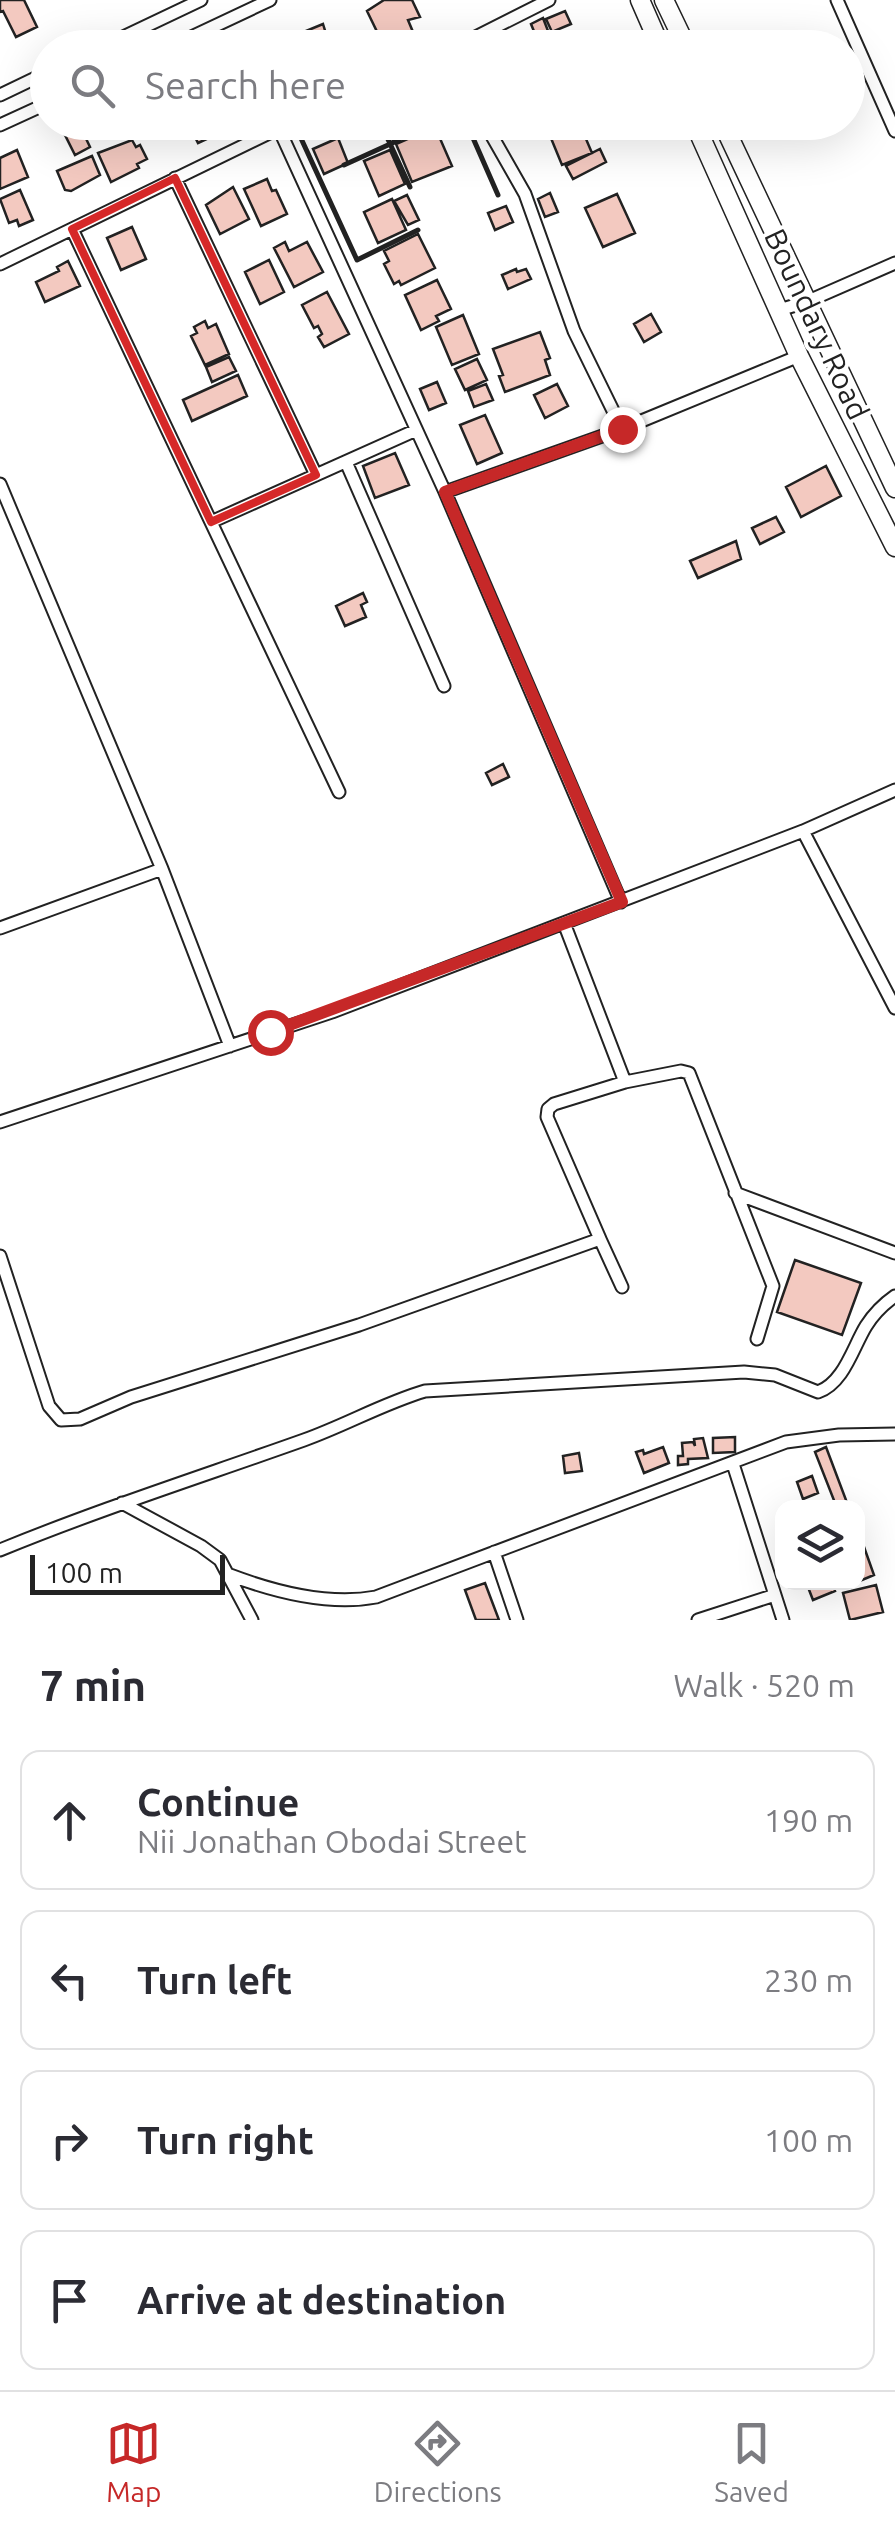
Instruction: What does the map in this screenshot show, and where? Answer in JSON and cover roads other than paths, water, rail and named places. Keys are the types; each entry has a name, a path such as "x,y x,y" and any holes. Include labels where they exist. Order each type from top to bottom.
{"main road":[{"path":"640,0 653,30"},
{"path":"664,0 678,30"},
{"name":"Boundary Road","path":"702,140 799,356 895,547"},
{"name":"Boundary Road","path":"730,140 895,488"}],"street":[{"path":"138,30 201,0"},
{"path":"206,30 270,0"},
{"path":"490,30 549,0"},
{"path":"837,0 850,30"},
{"path":"865,63 895,131"},
{"path":"0,95 30,81"},
{"path":"0,125 30,111"},
{"path":"0,264 256,140"},
{"path":"284,140 445,492 622,902"},
{"path":"494,140 524,194 574,330 622,429"},
{"path":"175,178 316,475"},
{"path":"72,229 339,792"},
{"path":"780,310 895,263"},
{"path":"445,492 622,429 799,356"},
{"path":"211,522 414,431"},
{"path":"346,462 444,686"},
{"path":"0,484 162,869 230,1046"},
{"path":"0,1122 332,1012 803,831 895,790"},
{"path":"803,831 895,1008"},
{"path":"0,928 162,869"},
{"path":"564,924 625,1082"},
{"path":"622,1287 547,1117 548,1109 625,1082 681,1071 689,1074 772,1286 757,1338"},
{"path":"735,1193 895,1252"},
{"path":"0,1256 49,1406 61,1420 80,1419 131,1398 359,1325 600,1240"},
{"path":"0,1550 305,1440 425,1390 744,1372 784,1378 818,1392 831,1384 857,1346 866,1324 895,1296"},
{"path":"230,1576 263,1588 305,1596 364,1600 786,1442 839,1435 895,1434"},
{"path":"733,1464 784,1620"},
{"path":"122,1503 220,1560 252,1620"},
{"path":"494,1552 517,1620"},
{"path":"245,1605 263,1588"},
{"path":"698,1620 775,1594"}]}
